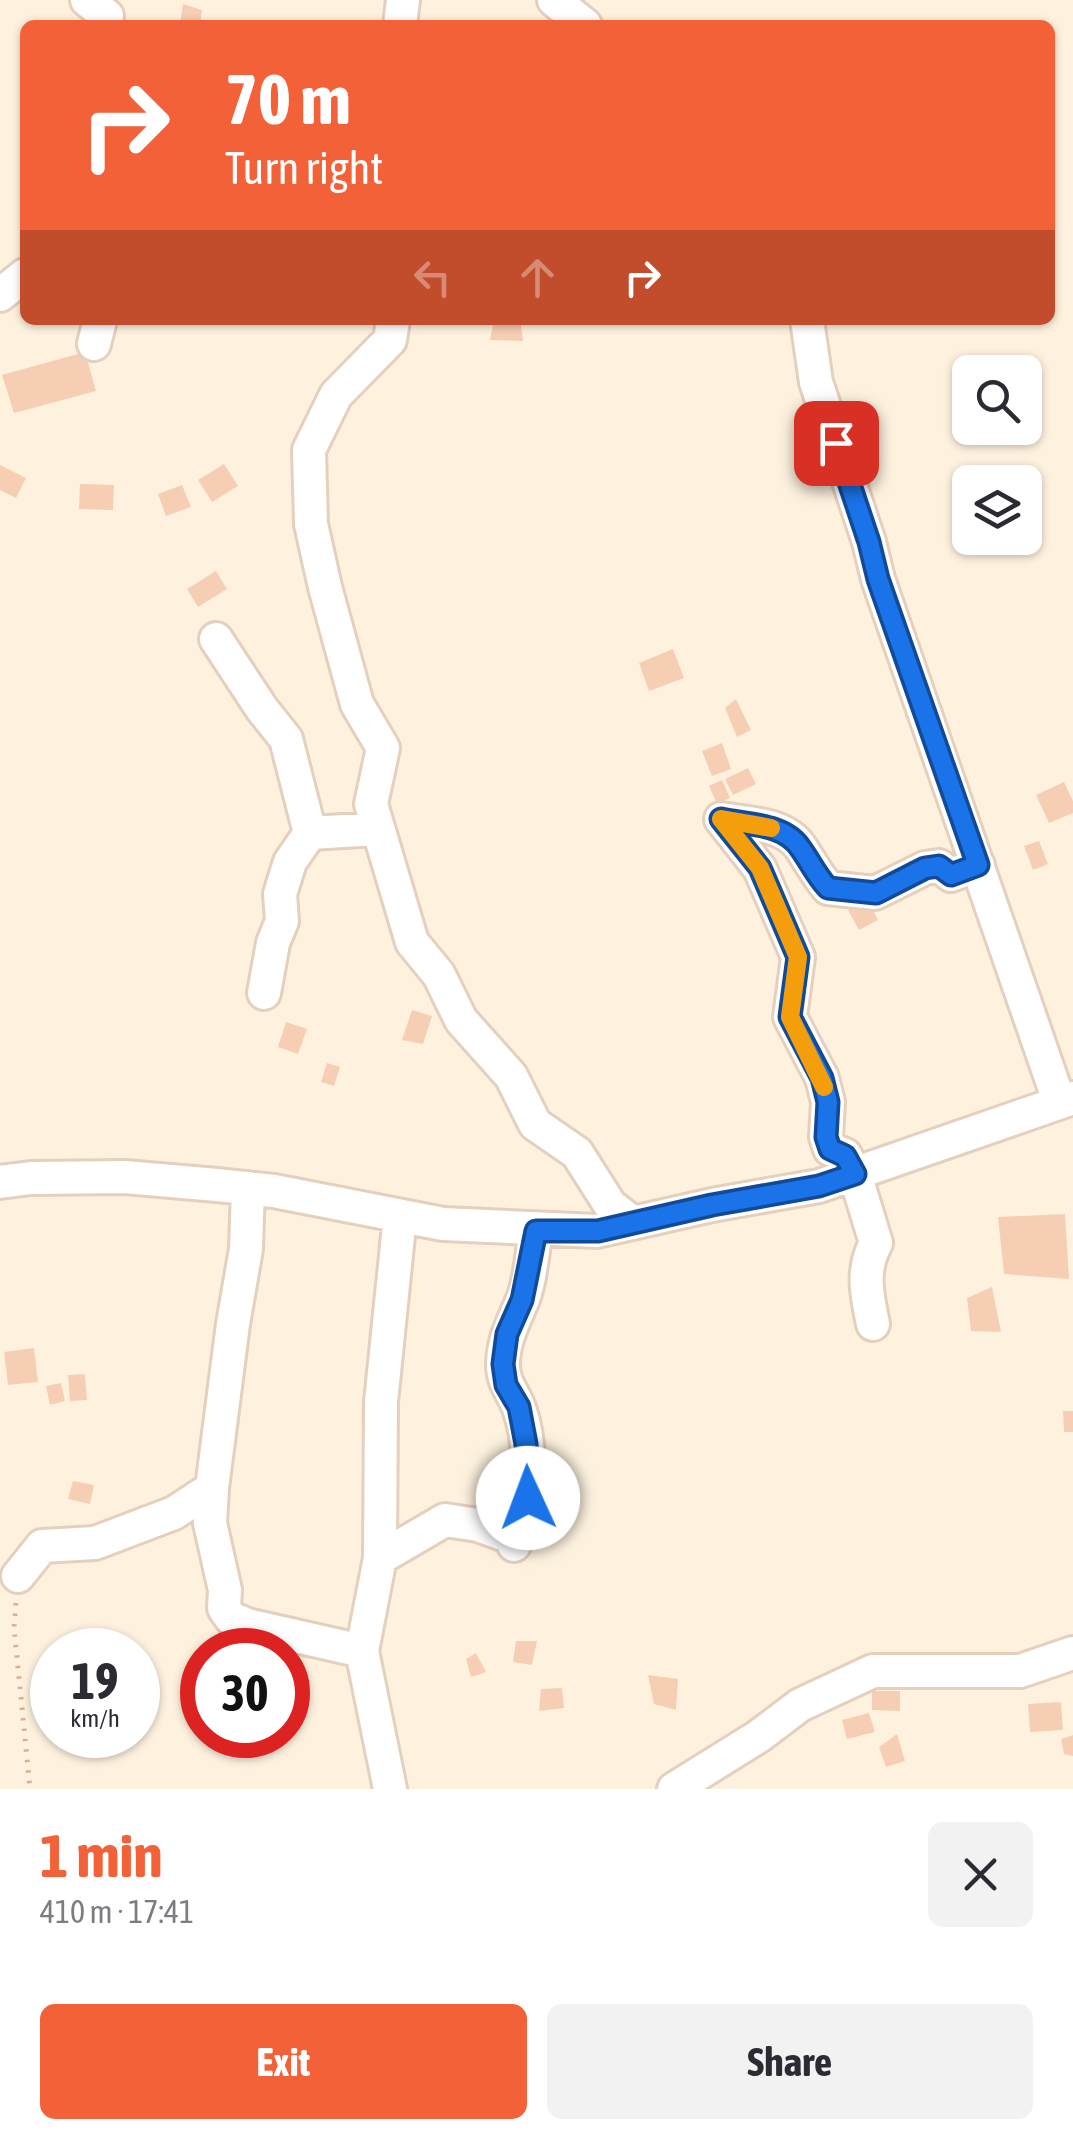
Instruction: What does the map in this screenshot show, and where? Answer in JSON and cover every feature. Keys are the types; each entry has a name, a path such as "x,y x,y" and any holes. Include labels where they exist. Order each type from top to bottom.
{"street":[{"path":"554,0 579,20"},
{"path":"0,295 20,278"},
{"path":"392,325 390,340 336,395 308,450 310,524 324,587 358,704 382,748 371,804 412,942 438,974 461,1020 511,1076 535,1124 577,1153 610,1205 633,1223"},
{"path":"0,1182 31,1178 125,1178 248,1188 443,1224 598,1231 819,1186 1066,1099 992,913 878,579 816,382 808,325"},
{"path":"216,638 286,739 310,833 290,862 280,894 282,921 273,944 264,993"},
{"path":"873,1324 866,1292 866,1260 876,1243 855,1174 845,1156 830,1149 826,1137 828,1102 822,1078 790,1017 798,957 760,868 721,819 789,834 812,871 828,888 839,890 876,893 925,868 939,866 951,875 978,865"},
{"path":"310,833 378,829"},
{"path":"248,1188 246,1250 212,1488 210,1523 225,1590 224,1608 231,1618 247,1625 362,1652"},
{"path":"390,1789 362,1652 380,1558 381,1402 400,1216"},
{"path":"380,1558 445,1520 478,1525 515,1542 528,1498 526,1444 519,1407 506,1385 503,1364 507,1334 522,1300 536,1231"},
{"path":"18,1576 42,1546 95,1543 174,1513 212,1488"},
{"path":"674,1789 759,1736 800,1705 873,1672 1020,1670 1073,1653"}],"path":[{"path":"18,1576 14,1627 30,1789"}],"building":[{"path":"183,4 202,10 201,20 181,20"},
{"path":"493,325 521,325 523,341 490,340"},
{"path":"85,352 96,391 14,413 2,375"},
{"path":"224,464 238,486 212,502 198,480"},
{"path":"0,465 26,478 16,498 0,490"},
{"path":"80,484 114,485 113,510 79,509"},
{"path":"182,485 191,507 166,516 158,494"},
{"path":"216,571 227,589 198,607 187,589"},
{"path":"673,649 684,678 649,691 639,663"},
{"path":"736,699 751,730 737,737 725,708"},
{"path":"722,743 731,769 712,776 702,751"},
{"path":"748,768 756,784 733,795 725,779"},
{"path":"722,780 730,798 717,804 709,786"},
{"path":"1064,782 1073,801 1073,813 1049,823 1036,795"},
{"path":"1039,841 1048,864 1033,870 1024,846"},
{"path":"867,899 878,920 859,930 848,910"},
{"path":"412,1010 432,1016 423,1044 402,1040"},
{"path":"286,1022 307,1029 298,1054 278,1047"},
{"path":"327,1063 340,1067 334,1086 321,1082"},
{"path":"1065,1214 1069,1279 1004,1274 998,1217"},
{"path":"992,1287 1001,1332 971,1331 967,1298"},
{"path":"34,1348 38,1382 8,1385 4,1352"},
{"path":"85,1374 87,1400 70,1401 68,1375"},
{"path":"61,1383 65,1401 50,1405 46,1386"},
{"path":"1063,1411 1073,1411 1073,1432 1064,1432"},
{"path":"73,1481 94,1485 90,1504 68,1499"},
{"path":"516,1641 537,1641 532,1665 513,1662"},
{"path":"476,1653 486,1672 471,1677 466,1659"},
{"path":"648,1675 678,1679 676,1710 654,1704"},
{"path":"562,1688 564,1708 539,1711 541,1689"},
{"path":"872,1691 900,1691 900,1711 872,1710"},
{"path":"1061,1702 1063,1730 1030,1732 1028,1704"},
{"path":"869,1713 875,1732 847,1739 842,1720"},
{"path":"897,1734 905,1761 886,1767 879,1747"},
{"path":"1073,1735 1073,1756 1064,1754 1061,1739"}],"slow traffic":[{"path":"771,828 721,819 760,868 798,957 790,1017 824,1087"}],"route":[{"path":"528,1498 526,1444 519,1407 506,1385 503,1364 507,1334 522,1300 536,1231 598,1231 819,1186 855,1174 845,1156 830,1149 826,1137 828,1102 822,1078 790,1017 798,957 760,868 721,819 789,834 812,871 828,888 850,892 876,893 925,868 939,866 951,875 978,865 878,579 836,443"}]}
